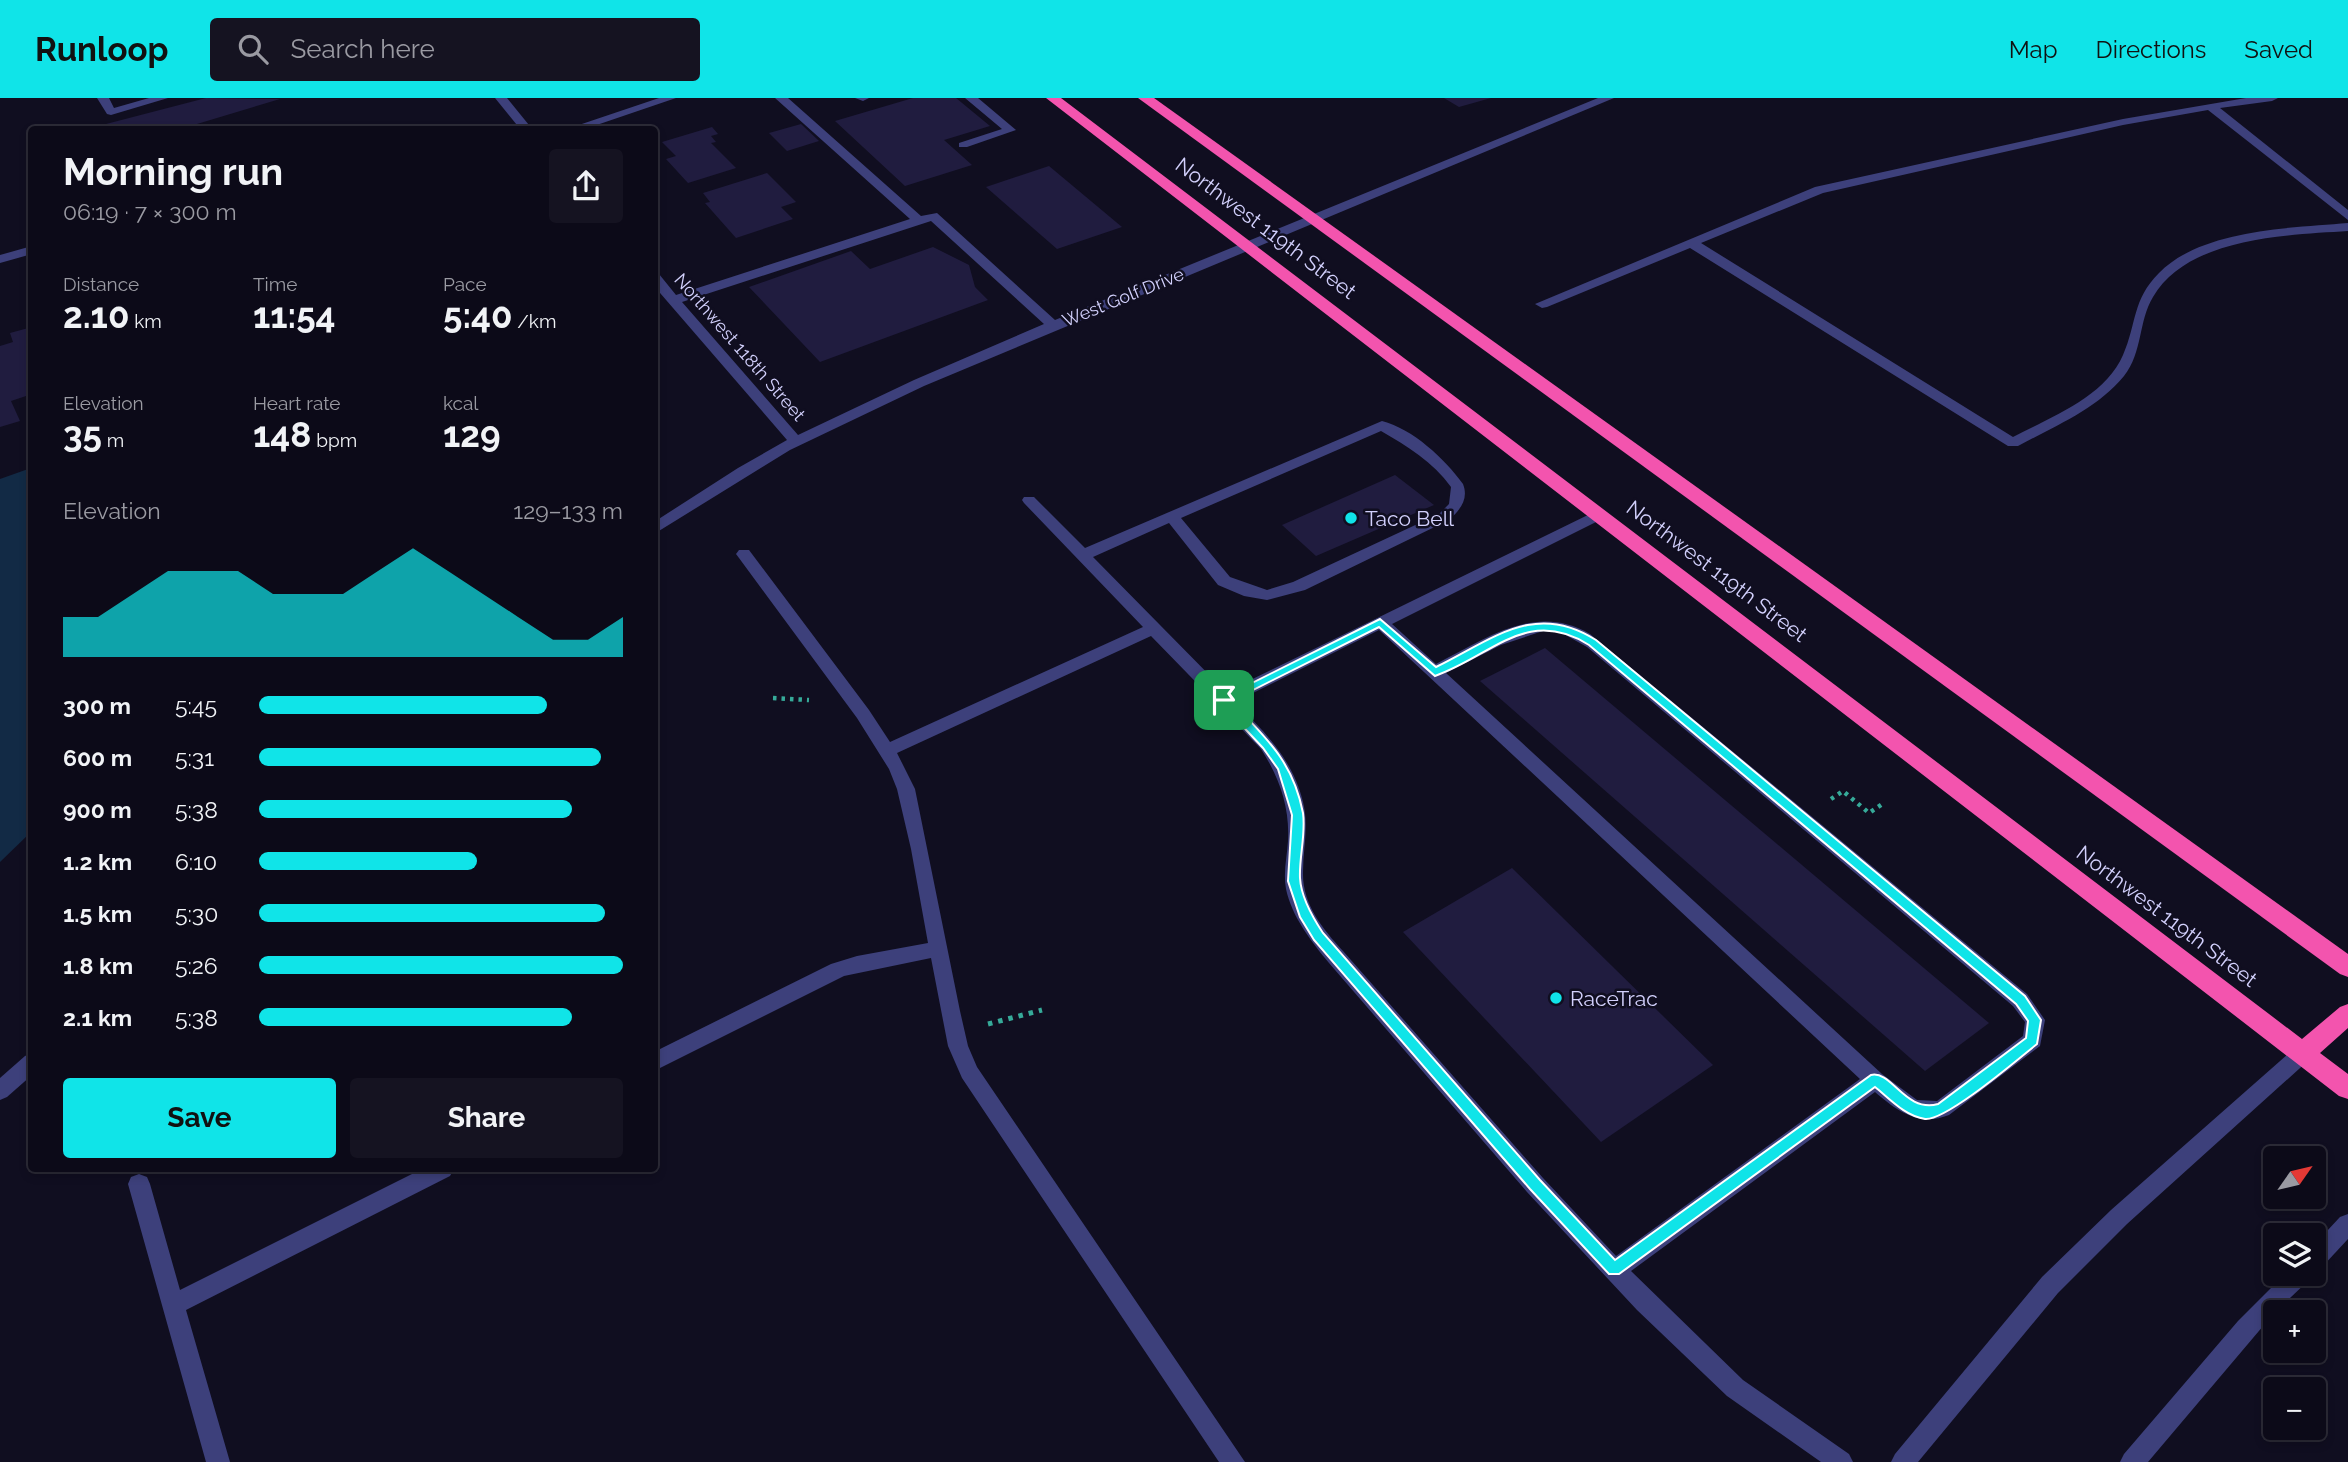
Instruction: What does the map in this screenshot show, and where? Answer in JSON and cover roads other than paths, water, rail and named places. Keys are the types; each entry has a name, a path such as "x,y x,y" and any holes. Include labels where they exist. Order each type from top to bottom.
{"highway":[{"name":"Northwest 119th Street","path":"1053,98 2348,1088"},
{"name":"Northwest 119th Street","path":"1145,98 2348,967"},
{"path":"2303,1053 2348,1014"}],"street":[{"path":"103,98 111,112 162,98"},
{"path":"501,98 525,126"},
{"path":"582,126 670,98"},
{"path":"781,98 918,220"},
{"path":"963,145 1010,130 971,98"},
{"name":"West Golf Drive","path":"658,526 743,471 796,442 919,383 1053,325 1608,98"},
{"path":"1542,304 1780,205 1834,186 2210,106 2272,98"},
{"path":"2210,106 2348,216"},
{"path":"674,300 933,216 1053,325"},
{"path":"1690,242 2013,443 2093,397 2119,374 2136,345 2146,298 2163,277 2189,257 2248,239 2348,227"},
{"path":"0,259 28,251"},
{"name":"Northwest 118th Street","path":"658,282 796,442"},
{"path":"1083,555 1171,515 1382,425 1414,444 1452,477 1458,486 1456,505 1444,517 1298,586 1267,595 1234,587 1214,573 1171,515"},
{"path":"1029,500 1224,700 1283,767 1297,815 1294,881 1307,917 1318,936 1535,1185 1614,1270 1716,1372 1841,1462"},
{"path":"1224,700 1599,515"},
{"path":"744,554 887,750 906,789 958,1046 983,1096 1233,1462"},
{"path":"1380,622 1875,1080 1910,1108 1926,1113 1942,1109 2032,1041 2035,1020 2010,991 1593,643 1576,632 1558,626 1541,625 1521,630 1435,672"},
{"path":"887,750 1154,628"},
{"path":"658,1060 838,970 937,949"},
{"path":"1903,1462 2050,1285 2119,1217 2303,1053"},
{"path":"0,1091 28,1066"},
{"path":"1614,1270 1875,1080"},
{"path":"174,1305 437,1172"},
{"path":"139,1184 218,1462"},
{"path":"2326,1247 2348,1224"},
{"path":"2132,1462 2229,1348 2288,1286"}],"water":[{"path":"28,469 28,835 0,862 0,479"}],"place":[{"name":"Taco Bell","path":"1351,518"},
{"name":"RaceTrac","path":"1556,998"}]}
